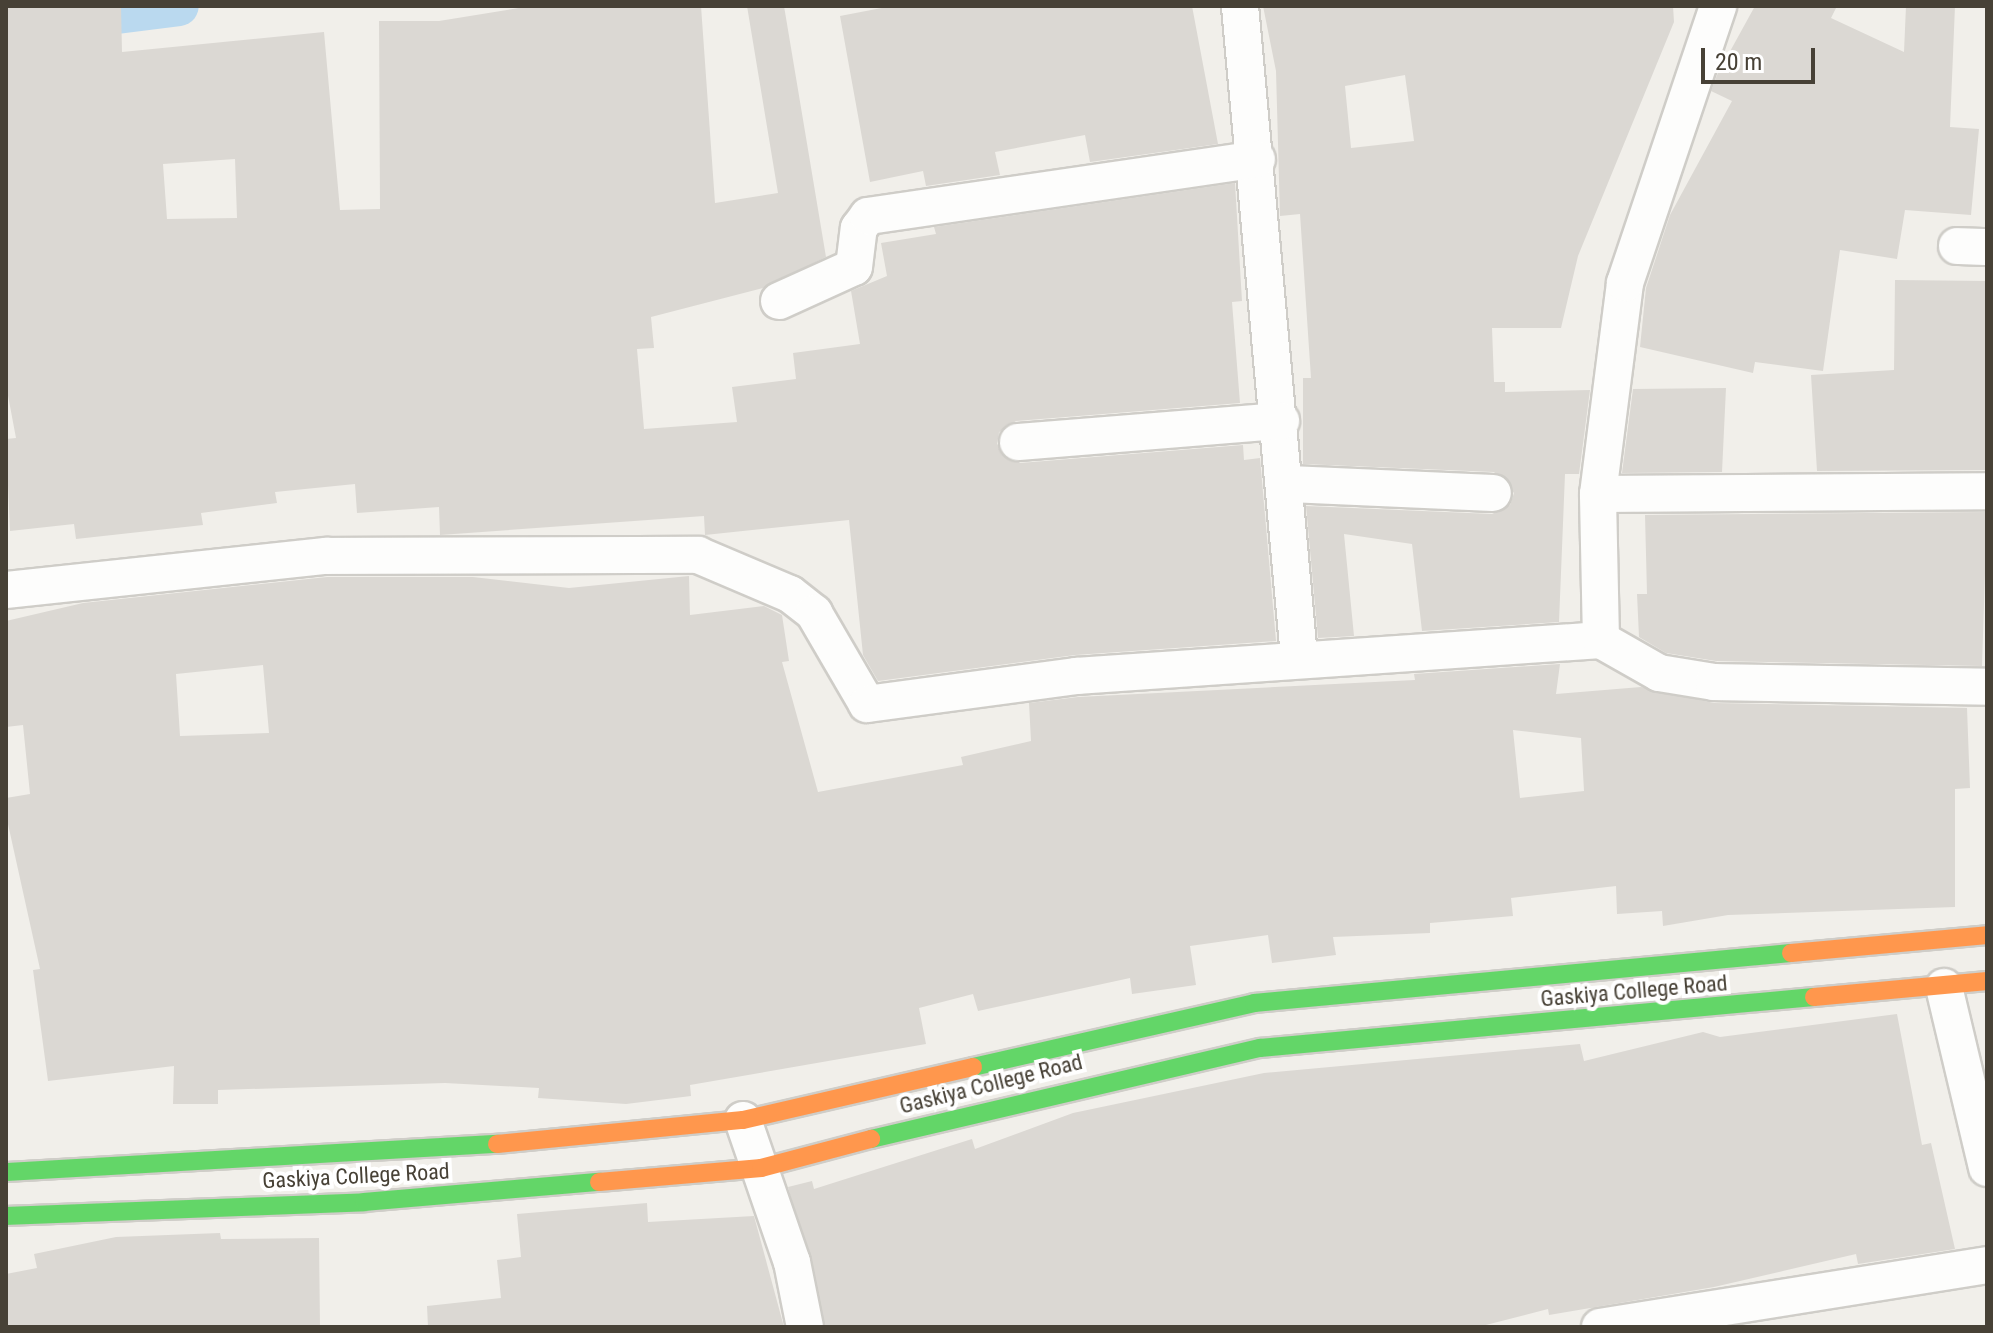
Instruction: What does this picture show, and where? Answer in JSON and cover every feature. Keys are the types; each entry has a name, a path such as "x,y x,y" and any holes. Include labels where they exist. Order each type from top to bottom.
{"main road":[{"name":"Gaskiya College Road","path":"6,1172 361,1157 743,1120 1254,1003 1987,935"},
{"name":"Gaskiya College Road","path":"6,1216 364,1202 761,1168 1260,1048 1987,981"}],"street":[{"path":"1240,6 1289,484 1299,657"},
{"path":"1601,640 1598,494 1625,283 1718,6"},
{"path":"779,301 854,267 859,228 868,216 1257,159"},
{"path":"1018,442 1281,421"},
{"path":"1289,484 1493,493"},
{"path":"1598,494 1987,491"},
{"path":"6,590 326,556 698,555 790,594 814,613 867,704 1076,676 1299,657 1601,640 1659,673 1714,682 1987,687"},
{"path":"1944,987 1987,1168"},
{"path":"743,1120 761,1168 805,1327"},
{"path":"1600,1327 1987,1265"}],"building":[{"path":"6,6 121,6 122,52 324,32 340,210 380,209 379,21 439,21 531,6 701,6 715,203 778,193 747,6 784,6 826,257 763,288 651,317 654,348 637,349 644,429 737,422 732,387 796,379 793,353 860,344 851,291 887,276 881,243 936,234 934,227 1235,183 1242,301 1232,302 1240,403 1016,421 999,432 997,444 1020,463 1243,445 1244,460 1260,458 1276,641 1075,655 878,681 863,655 849,520 705,535 704,516 440,535 439,507 357,513 355,484 275,492 277,503 201,513 203,525 76,539 74,524 10,531 6,439 16,438 6,385","holes":["235,159 237,218 167,219 163,164"]},
{"path":"892,6 1192,6 1218,144 1090,162 1085,135 995,152 1000,175 926,186 923,171 870,182 840,16"},
{"path":"1263,6 1673,6 1674,22 1578,256 1561,328 1492,328 1494,382 1505,382 1505,392 1590,390 1579,474 1565,474 1559,622 1422,631 1412,544 1344,534 1354,636 1318,638 1306,506 1492,514 1510,505 1514,493 1494,472 1303,464 1303,378 1311,378 1300,214 1280,216 1276,71","holes":["1405,75 1414,141 1351,148 1345,86"]},
{"path":"1755,6 1837,6 1831,18 1904,52 1906,6 1955,6 1950,127 1979,129 1971,215 1905,210 1897,259 1840,250 1823,371 1755,362 1753,373 1640,347 1646,288 1670,215 1732,101 1711,91"},
{"path":"1895,280 1987,281 1987,470 1817,471 1811,375 1894,370"},
{"path":"1726,388 1722,472 1622,473 1633,389"},
{"path":"1987,512 1982,666 1716,661 1666,653 1639,637 1637,594 1647,594 1645,515"},
{"path":"689,576 690,615 764,606 782,615 789,661 782,662 818,792 963,765 961,757 1031,741 1029,703 1078,697 1415,680 1414,674 1560,664 1556,694 1641,687 1714,703 1967,708 1970,788 1955,789 1955,907 1728,915 1663,926 1662,911 1617,914 1616,886 1511,898 1513,916 1430,923 1430,933 1333,937 1336,955 1272,963 1268,935 1190,946 1196,985 1132,994 1130,978 978,1011 973,994 919,1008 926,1044 690,1085 691,1096 626,1104 538,1098 539,1088 445,1083 218,1090 218,1104 173,1104 174,1066 48,1081 33,970 40,969 6,815 6,798 30,794 23,725 6,727 6,621 83,603 327,577 473,577 569,588","holes":["263,665 269,733 180,736 176,674","1513,730 1581,738 1584,791 1520,798"]},
{"path":"1897,1014 1922,1145 1931,1143 1955,1249 1858,1264 1856,1254 1714,1287 1549,1315 1548,1309 1478,1327 825,1327 788,1187 812,1181 814,1189 972,1139 975,1149 1073,1113 1264,1073 1580,1044 1584,1061 1703,1032 1720,1037"},
{"path":"647,1203 648,1222 754,1216 784,1327 428,1327 427,1306 501,1298 497,1260 521,1257 517,1214"},
{"path":"220,1233 221,1239 319,1238 320,1327 6,1327 6,1274 37,1268 34,1254 116,1237"}],"waterway":[{"path":"6,28 179,6"}],"traffic: fast":[{"path":"973,1067 1254,1003 1791,953"},
{"path":"871,1139 1260,1048 1814,997"},
{"path":"6,1172 497,1144"},
{"path":"6,1216 364,1202 599,1182"}],"traffic: slow":[{"path":"1791,953 1987,935"},
{"path":"1814,997 1987,981"},
{"path":"497,1144 743,1120 973,1067"},
{"path":"599,1182 761,1168 871,1139"}]}
